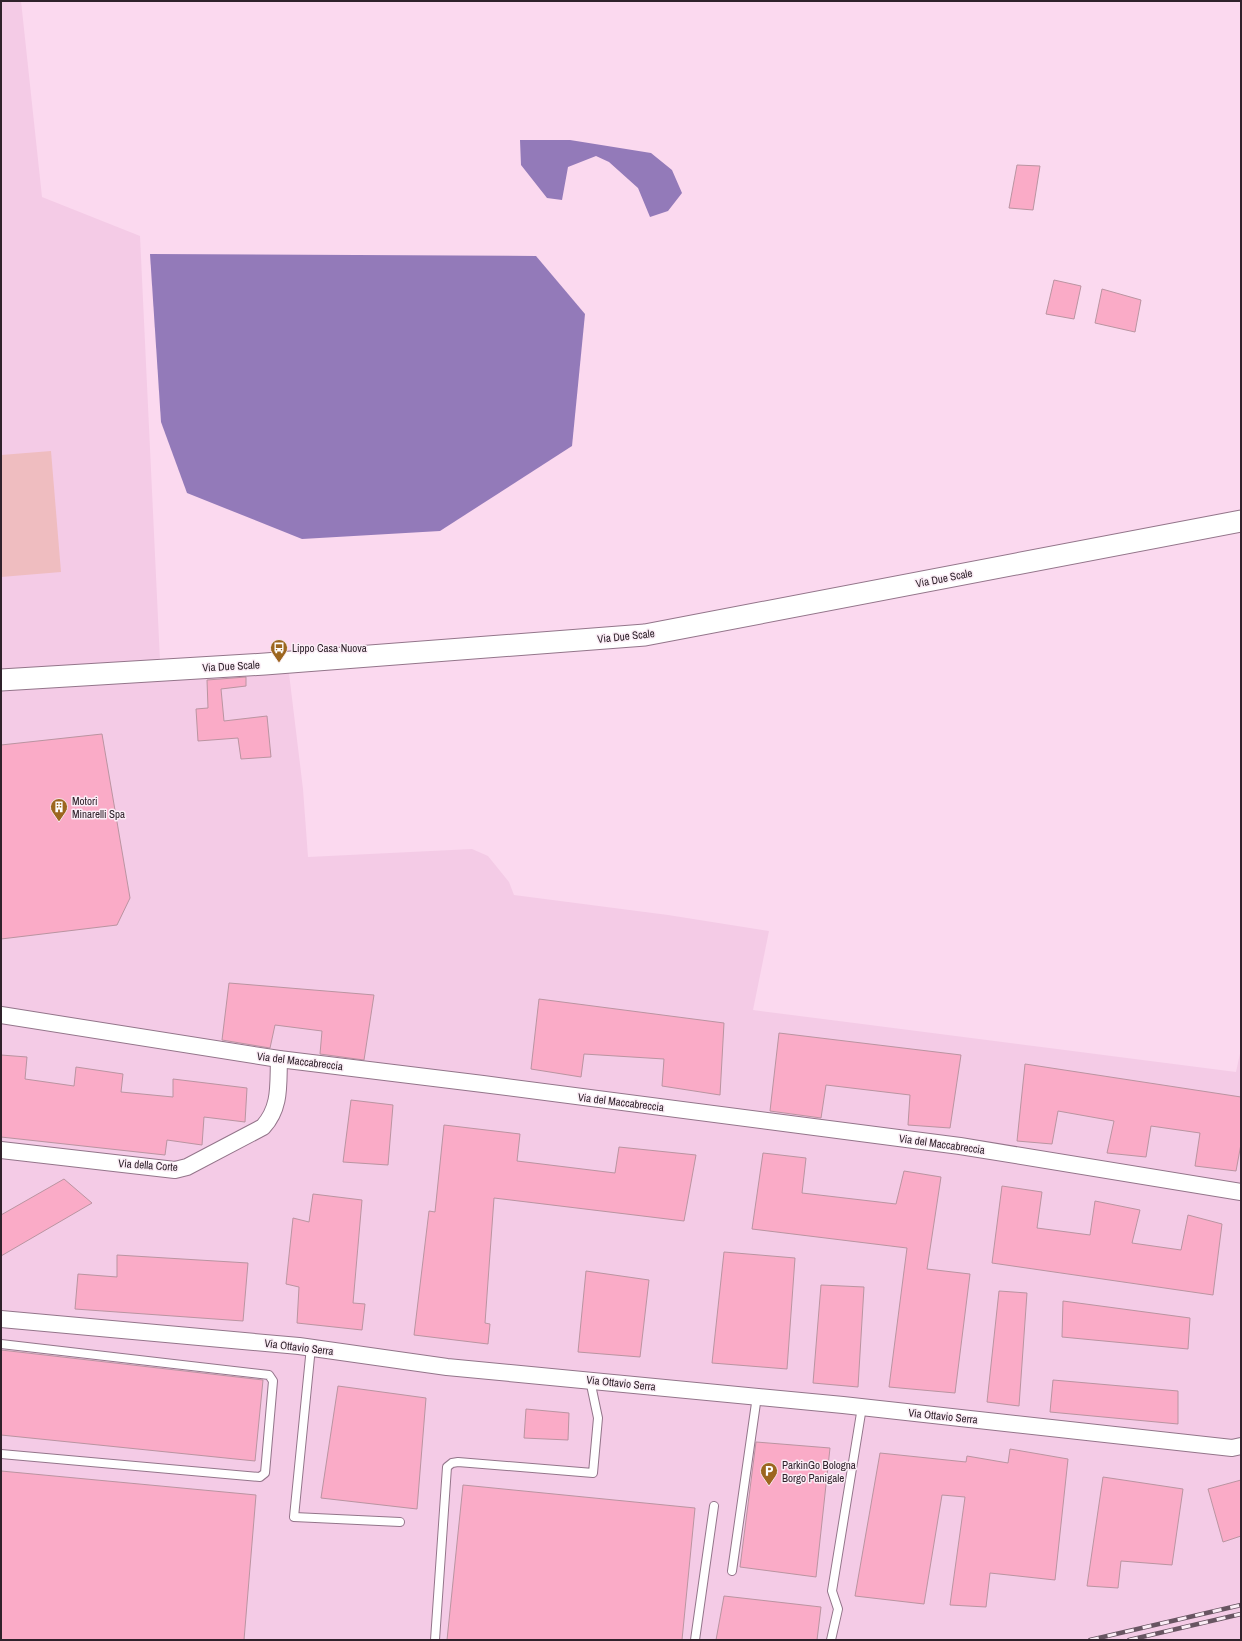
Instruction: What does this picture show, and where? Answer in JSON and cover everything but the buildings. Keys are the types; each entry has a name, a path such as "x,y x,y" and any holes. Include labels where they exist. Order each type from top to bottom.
{"street":[{"name":"Via Due Scale","path":"1,680 265,664 645,635 1241,521"},
{"name":"Via del Maccabreccia","path":"1,1015 279,1059 960,1146 1241,1192"},
{"name":"Via della Corte","path":"1,1150 175,1170 187,1167 263,1127 270,1119 278,1100 279,1059"},
{"name":"Via Ottavio Serra","path":"1,1319 311,1347 447,1367 756,1396 1232,1448 1241,1446"}],"lane":[{"path":"1,1344 269,1375 273,1381 265,1473 260,1477 1,1454"},
{"path":"311,1347 294,1517 400,1522"},
{"path":"435,1640 447,1467 452,1463 458,1462 593,1473 598,1418 590,1380"},
{"path":"732,1570 756,1396"},
{"path":"831,1640 838,1609 832,1591 862,1407"},
{"path":"695,1640 714,1506"}],"shaded area":[{"path":"1,1 21,1 42,197 140,236 160,661 287,657 303,789 308,857 472,849 488,856 509,882 514,895 668,915 769,931 753,1010 1236,1072 1241,1049 1241,1640 1,1640"},
{"path":"520,140 570,140 651,153 672,170 682,193 668,211 650,217 638,188 609,162 596,156 568,167 562,200 547,198 521,165"},
{"path":"150,254 536,256 585,314 572,446 440,531 302,539 187,493 161,422"},
{"path":"51,451 61,572 1,577 1,455"}],"railway":[{"path":"1090,1640 1241,1605"},
{"path":"1129,1640 1241,1614"}],"place":[{"name":"Lippo Casa Nuova","path":"279,663"},
{"name":"Motori Minarelli Spa","path":"59,822"},
{"name":"ParkinGo Bologna Borgo Panigale","path":"769,1486"}]}
